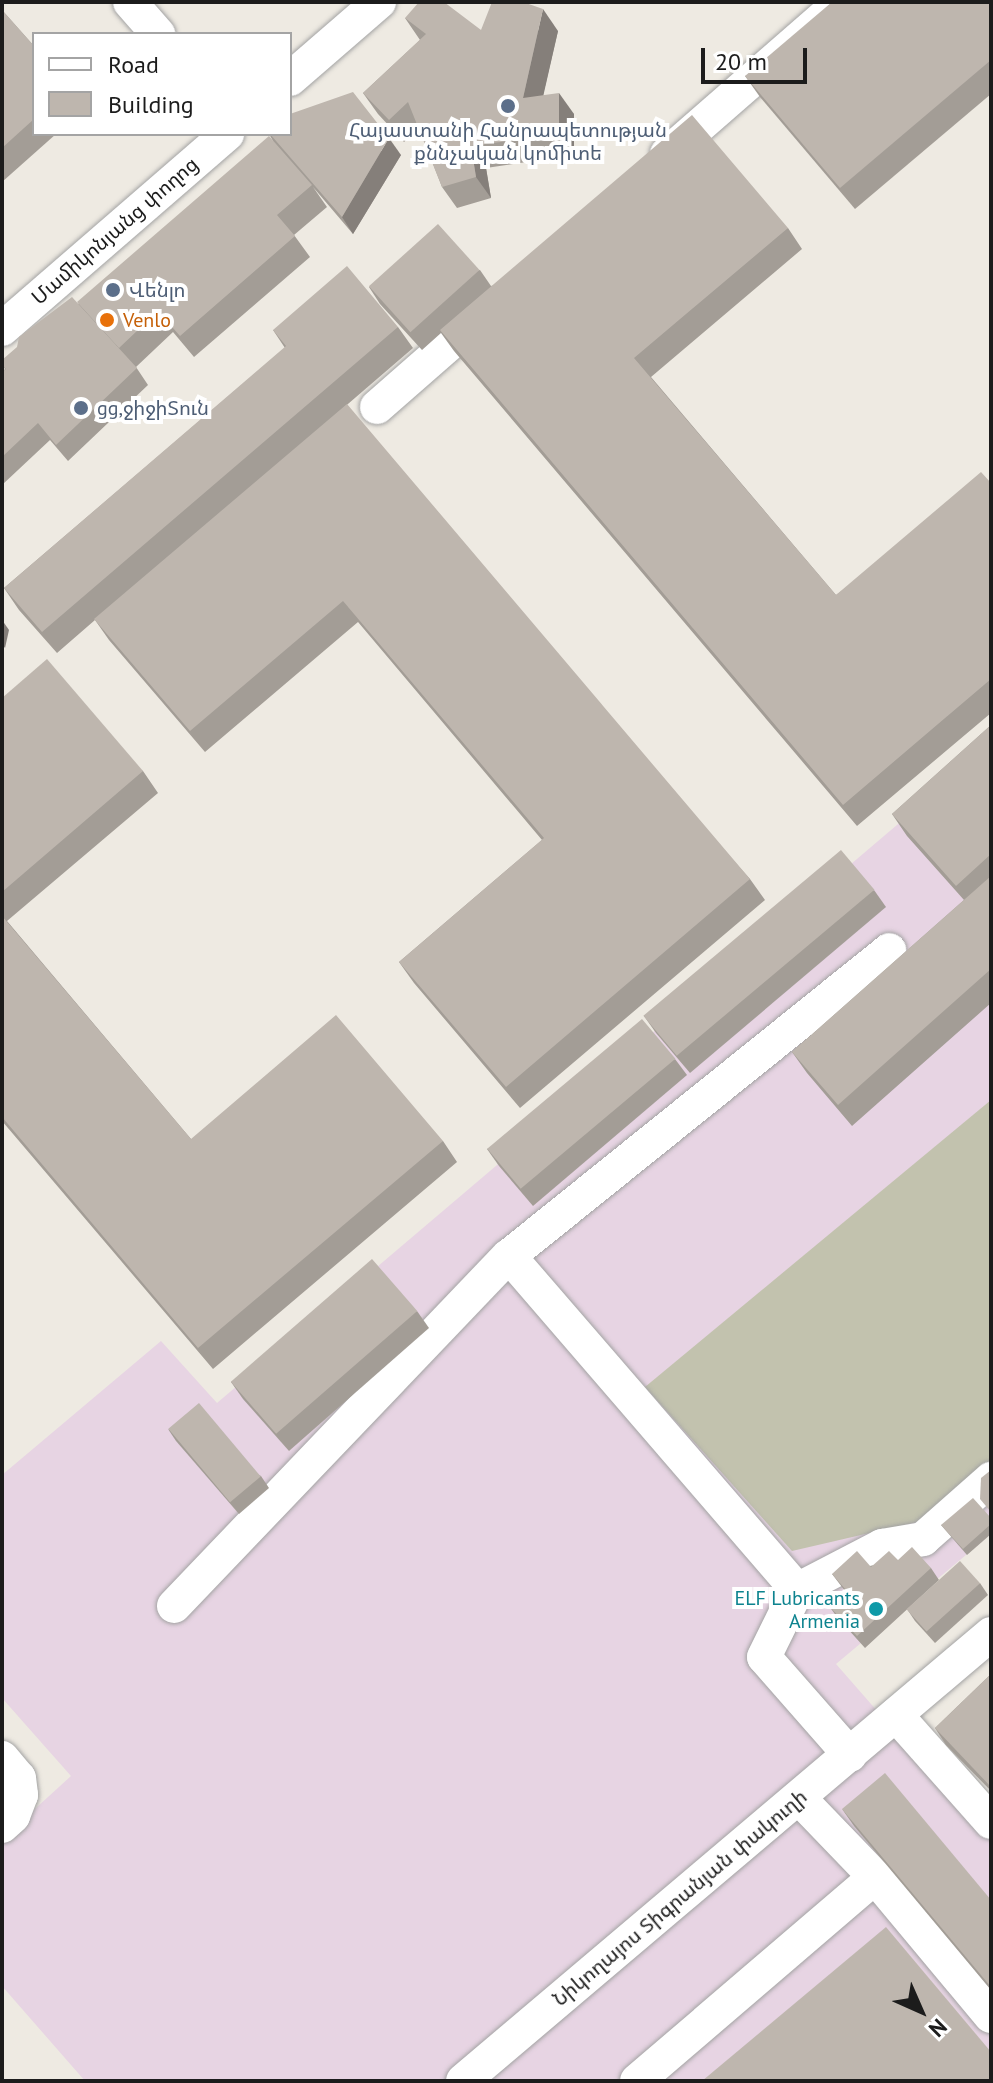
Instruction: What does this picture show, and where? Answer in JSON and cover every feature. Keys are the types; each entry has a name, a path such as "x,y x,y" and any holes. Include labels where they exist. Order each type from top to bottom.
{"street":[{"path":"130,2 156,32"},
{"path":"292,53 351,2"},
{"path":"292,77 379,2"},
{"path":"639,178 841,2"},
{"name":"Մամիկոնյանց փողոց","path":"2,304 197,136"},
{"name":"Մամիկոնյանց փողոց","path":"2,329 225,136"},
{"path":"377,407 508,293"},
{"path":"174,1606 509,1256 889,950"},
{"path":"509,1256 797,1590"},
{"path":"850,1755 764,1657 797,1590 882,1546 923,1539 991,1479"},
{"name":"Նիկողայոս Տիգրանյան փակուղի","path":"463,2081 991,1634"},
{"path":"896,1715 991,1822"},
{"path":"2,1758 19,1778 21,1795 13,1816 2,1826"},
{"path":"799,1798 875,1877 991,2016"},
{"path":"637,2081 875,1877"}],"shaded area":[{"path":"991,745 991,1534 836,1664 991,1841 991,2081 85,2081 2,1986 2,1839 71,1776 2,1698 2,1475 161,1341 217,1403"},
{"path":"991,1100 991,1467 917,1522 792,1551 645,1387"}],"building":[{"path":"419,2 444,2 481,30 492,2 523,2 543,9 523,98 559,93 559,134 471,146 476,177 442,187 408,102 389,120 363,93 426,34 405,18"},
{"path":"832,2 991,2 991,60 840,188 745,76"},
{"path":"2,10 32,44 32,121 2,148"},
{"path":"353,92 389,138 342,217 272,136 292,136 292,113"},
{"path":"692,115 788,228 634,358 836,595 981,472 991,483 991,679 843,805 440,330"},
{"path":"269,136 312,185 277,215 295,236 180,336 158,311 119,348 77,302"},
{"path":"438,224 479,270 410,332 369,286"},
{"path":"347,266 398,327 42,632 4,588 286,346 273,330"},
{"name":"gg,ջիջիՏուն","path":"72,297 137,368 56,445 38,423 2,457 2,372 6,369 2,360 17,347 19,337"},
{"path":"347,404 750,879 506,1087 399,962 544,838 343,601 190,731 94,619"},
{"path":"47,659 143,771 2,892 2,698"},
{"path":"991,725 991,854 956,886 892,814"},
{"path":"841,850 874,890 677,1056 643,1016"},
{"path":"991,876 991,969 838,1105 792,1052"},
{"path":"2,916 191,1139 336,1015 443,1141 198,1348 2,1117"},
{"path":"642,1019 675,1059 521,1189 487,1149"},
{"path":"372,1259 417,1311 276,1434 231,1382"},
{"path":"199,1403 261,1477 230,1502 168,1429"},
{"path":"991,1470 991,1512 980,1499 981,1478"},
{"path":"973,1498 991,1518 991,1524 963,1549 941,1525"},
{"name":"ELF Lubricants Armenia","path":"912,1547 931,1568 857,1636 829,1606 846,1590 832,1574 857,1551 871,1567 889,1551 898,1560"},
{"path":"960,1561 980,1583 927,1631 906,1609"},
{"path":"991,1674 991,1787 935,1728"},
{"path":"885,1773 991,1900 991,1987 842,1809"},
{"path":"886,1927 991,2052 990,2081 702,2081"}],"place":[{"name":"Հայաստանի Հանրապետության քննչական կոմիտե","path":"508,106"},
{"name":"Վենլո","path":"113,290"},
{"name":"Venlo","path":"107,320"},
{"name":"gg,ջիջիՏուն","path":"81,408"},
{"name":"ELF Lubricants Armenia","path":"876,1609"}]}
